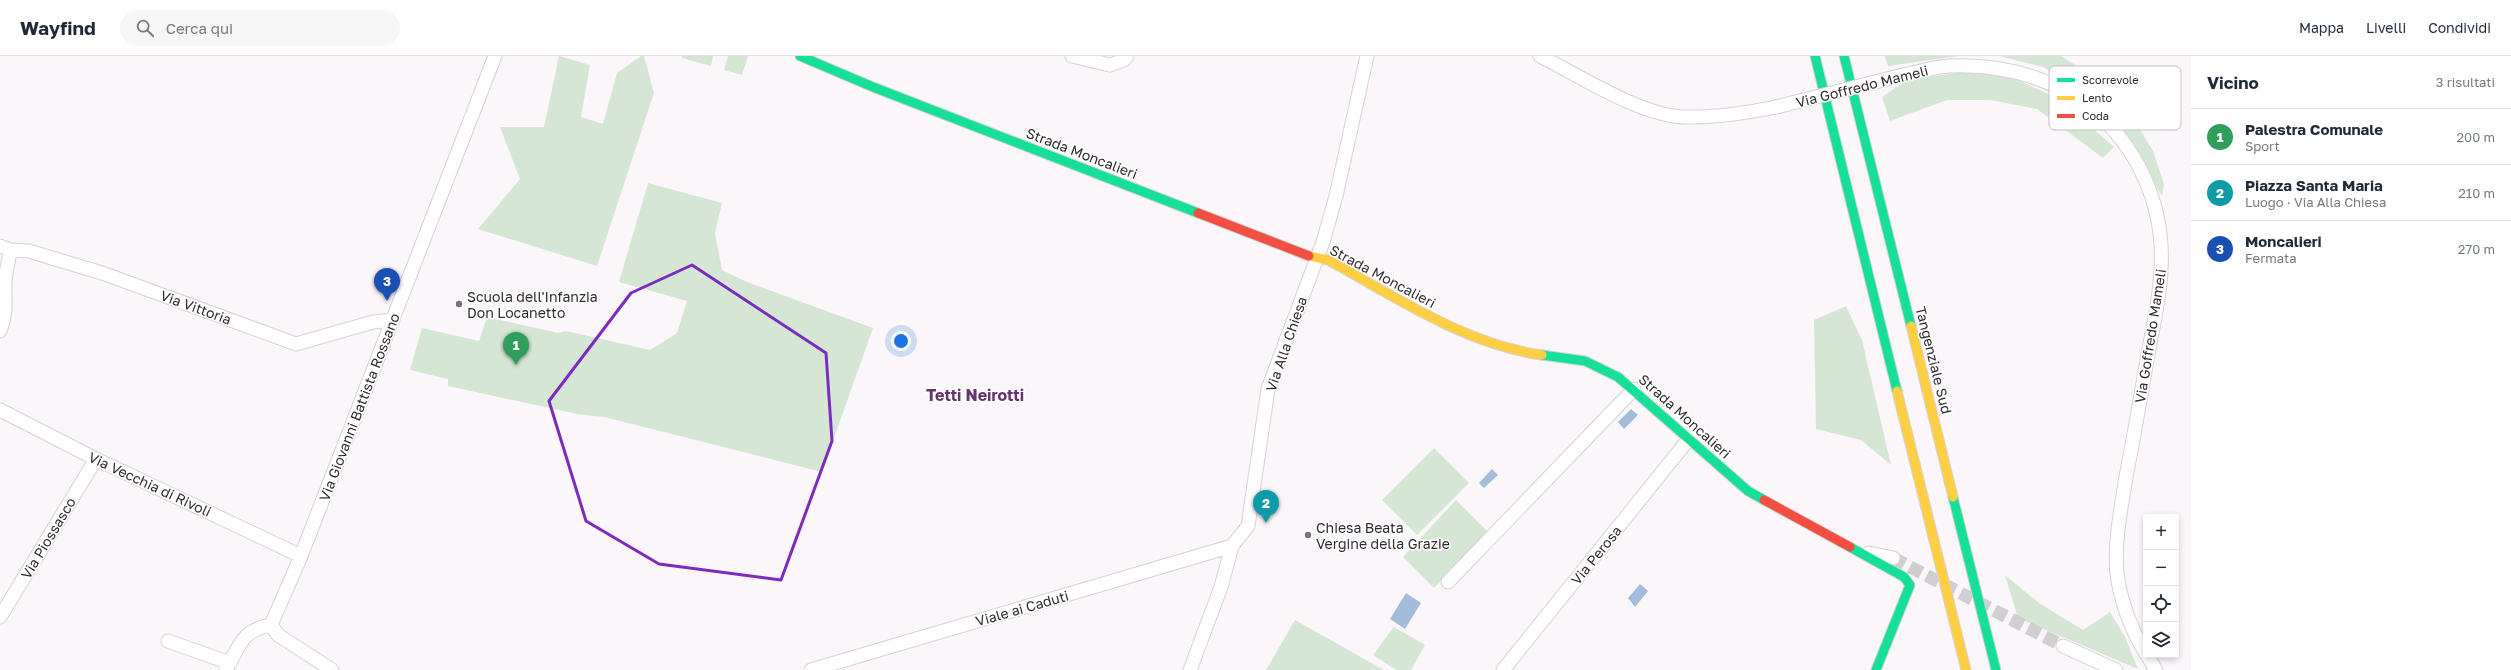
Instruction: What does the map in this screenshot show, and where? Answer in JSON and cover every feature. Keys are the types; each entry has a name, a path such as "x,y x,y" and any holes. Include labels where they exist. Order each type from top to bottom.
{"main road":[{"name":"Strada Moncalieri","path":"800,56 880,90 1306,255 1328,260 1452,328 1490,344 1534,354 1585,361 1618,377 1634,389 1688,440 1748,491 1848,548 1898,573 1910,585 1880,654 1876,670"},
{"path":"1815,56 1966,670"},
{"name":"Tangenziale Sud","path":"1844,56 1996,670"}],"street":[{"name":"Via Giovanni Battista Rossano","path":"270,625 302,556 494,56"},
{"path":"1072,56 1110,65 1124,60 1127,56"},
{"name":"Via Alla Chiesa","path":"1232,546 1248,526 1268,389 1317,257 1336,196 1367,56"},
{"name":"Via Goffredo Mameli","path":"1540,56 1643,107 1684,117 1728,116 1776,107 1903,75 1947,66 1992,66 2028,74 2049,83"},
{"name":"Via Goffredo Mameli","path":"2113,130 2126,145 2143,171 2156,208 2162,253 2162,270 2118,527 2117,573 2123,606 2143,650"},
{"name":"Via Vittoria","path":"5,248 29,250 105,274 296,344 373,322 393,320"},
{"path":"0,331 4,319 6,297 5,248"},
{"path":"1448,582 1634,389"},
{"name":"Via Vecchia di Rivoli","path":"0,410 96,459 302,556"},
{"name":"Via Perosa","path":"1503,670 1688,440"},
{"name":"Via Piossasco","path":"0,617 96,459"},
{"path":"1190,670 1221,587 1232,546"},
{"name":"Viale ai Caduti","path":"811,670 1232,546"},
{"path":"1848,548 1893,558"},
{"path":"168,641 228,667 241,639 256,628 270,625 278,635 332,670"},
{"path":"2062,646 2116,670"},
{"name":"Via Goffredo Mameli","path":"2148,658 2156,670"}],"highlighted area":[{"path":"692,265 826,353 832,441 781,580 659,564 586,521 549,401 631,293"}],"green space":[{"path":"559,56 590,65 581,117 603,124 617,73 641,56 644,56 654,93 597,266 478,229 520,179 500,127 544,127"},
{"path":"682,56 713,56 711,66 682,58"},
{"path":"728,56 748,56 742,75 724,70"},
{"path":"1885,56 1959,56 1888,66"},
{"path":"1999,56 2061,56 2077,66 2049,66 2049,70 2043,67"},
{"path":"1963,72 2009,76 2049,94 2049,118 2037,109 1990,100 1947,100 1890,121 1882,97 1907,80"},
{"path":"2065,130 2095,130 2114,147 2103,158"},
{"path":"2123,130 2140,130 2153,151 2164,184 2162,196"},
{"path":"648,183 722,203 715,233 722,270 747,282 873,328 822,472 604,417 577,414 448,386 448,379 410,370 422,328 479,341 487,317 558,333 566,331 650,350 677,333 687,301 619,282"},
{"path":"1846,306 1862,340 1891,465 1861,440 1816,429 1814,320"},
{"path":"1434,448 1469,483 1417,535 1382,500"},
{"path":"1456,500 1488,532 1434,588 1403,557"},
{"path":"2005,575 2039,603 2083,630 2110,612 2125,637 2138,669 2018,618"},
{"path":"1295,620 1384,670 1266,670"},
{"path":"1394,627 1425,645 1411,670 1396,670 1373,655"}],"water":[{"path":"1631,409 1638,415 1624,429 1618,422"},
{"path":"1492,469 1498,475 1484,488 1479,483"},
{"path":"1640,584 1648,591 1635,607 1628,598"},
{"path":"1406,593 1421,603 1405,629 1390,619"}],"tunnel":[{"path":"1893,558 2063,646"}],"traffic: fast":[{"path":"800,56 873,87 1198,213"},
{"path":"1815,56 1897,391"},
{"path":"1844,56 1911,326"},
{"path":"1542,355 1585,361 1618,377 1748,491 1764,500"},
{"path":"1953,497 1996,670"},
{"path":"1850,547 1904,577 1910,585 1876,670"}],"traffic: slow":[{"path":"1309,256 1328,260 1405,303 1458,330 1485,341 1542,355"},
{"path":"1911,326 1953,497"},
{"path":"1897,391 1966,670"}],"traffic: jam":[{"path":"1198,213 1309,256"},
{"path":"1764,500 1850,547"}],"place":[{"name":"Moncalieri","path":"387,301"},
{"name":"Scuola dell'Infanzia Don Locanetto","path":"459,304"},
{"name":"Palestra Comunale","path":"516,365"},
{"name":"Piazza Santa Maria","path":"1266,523"},
{"name":"Chiesa Beata Vergine della Grazie","path":"1308,535"}],"district":[{"name":"Tetti Neirotti","path":"975,395"}]}
